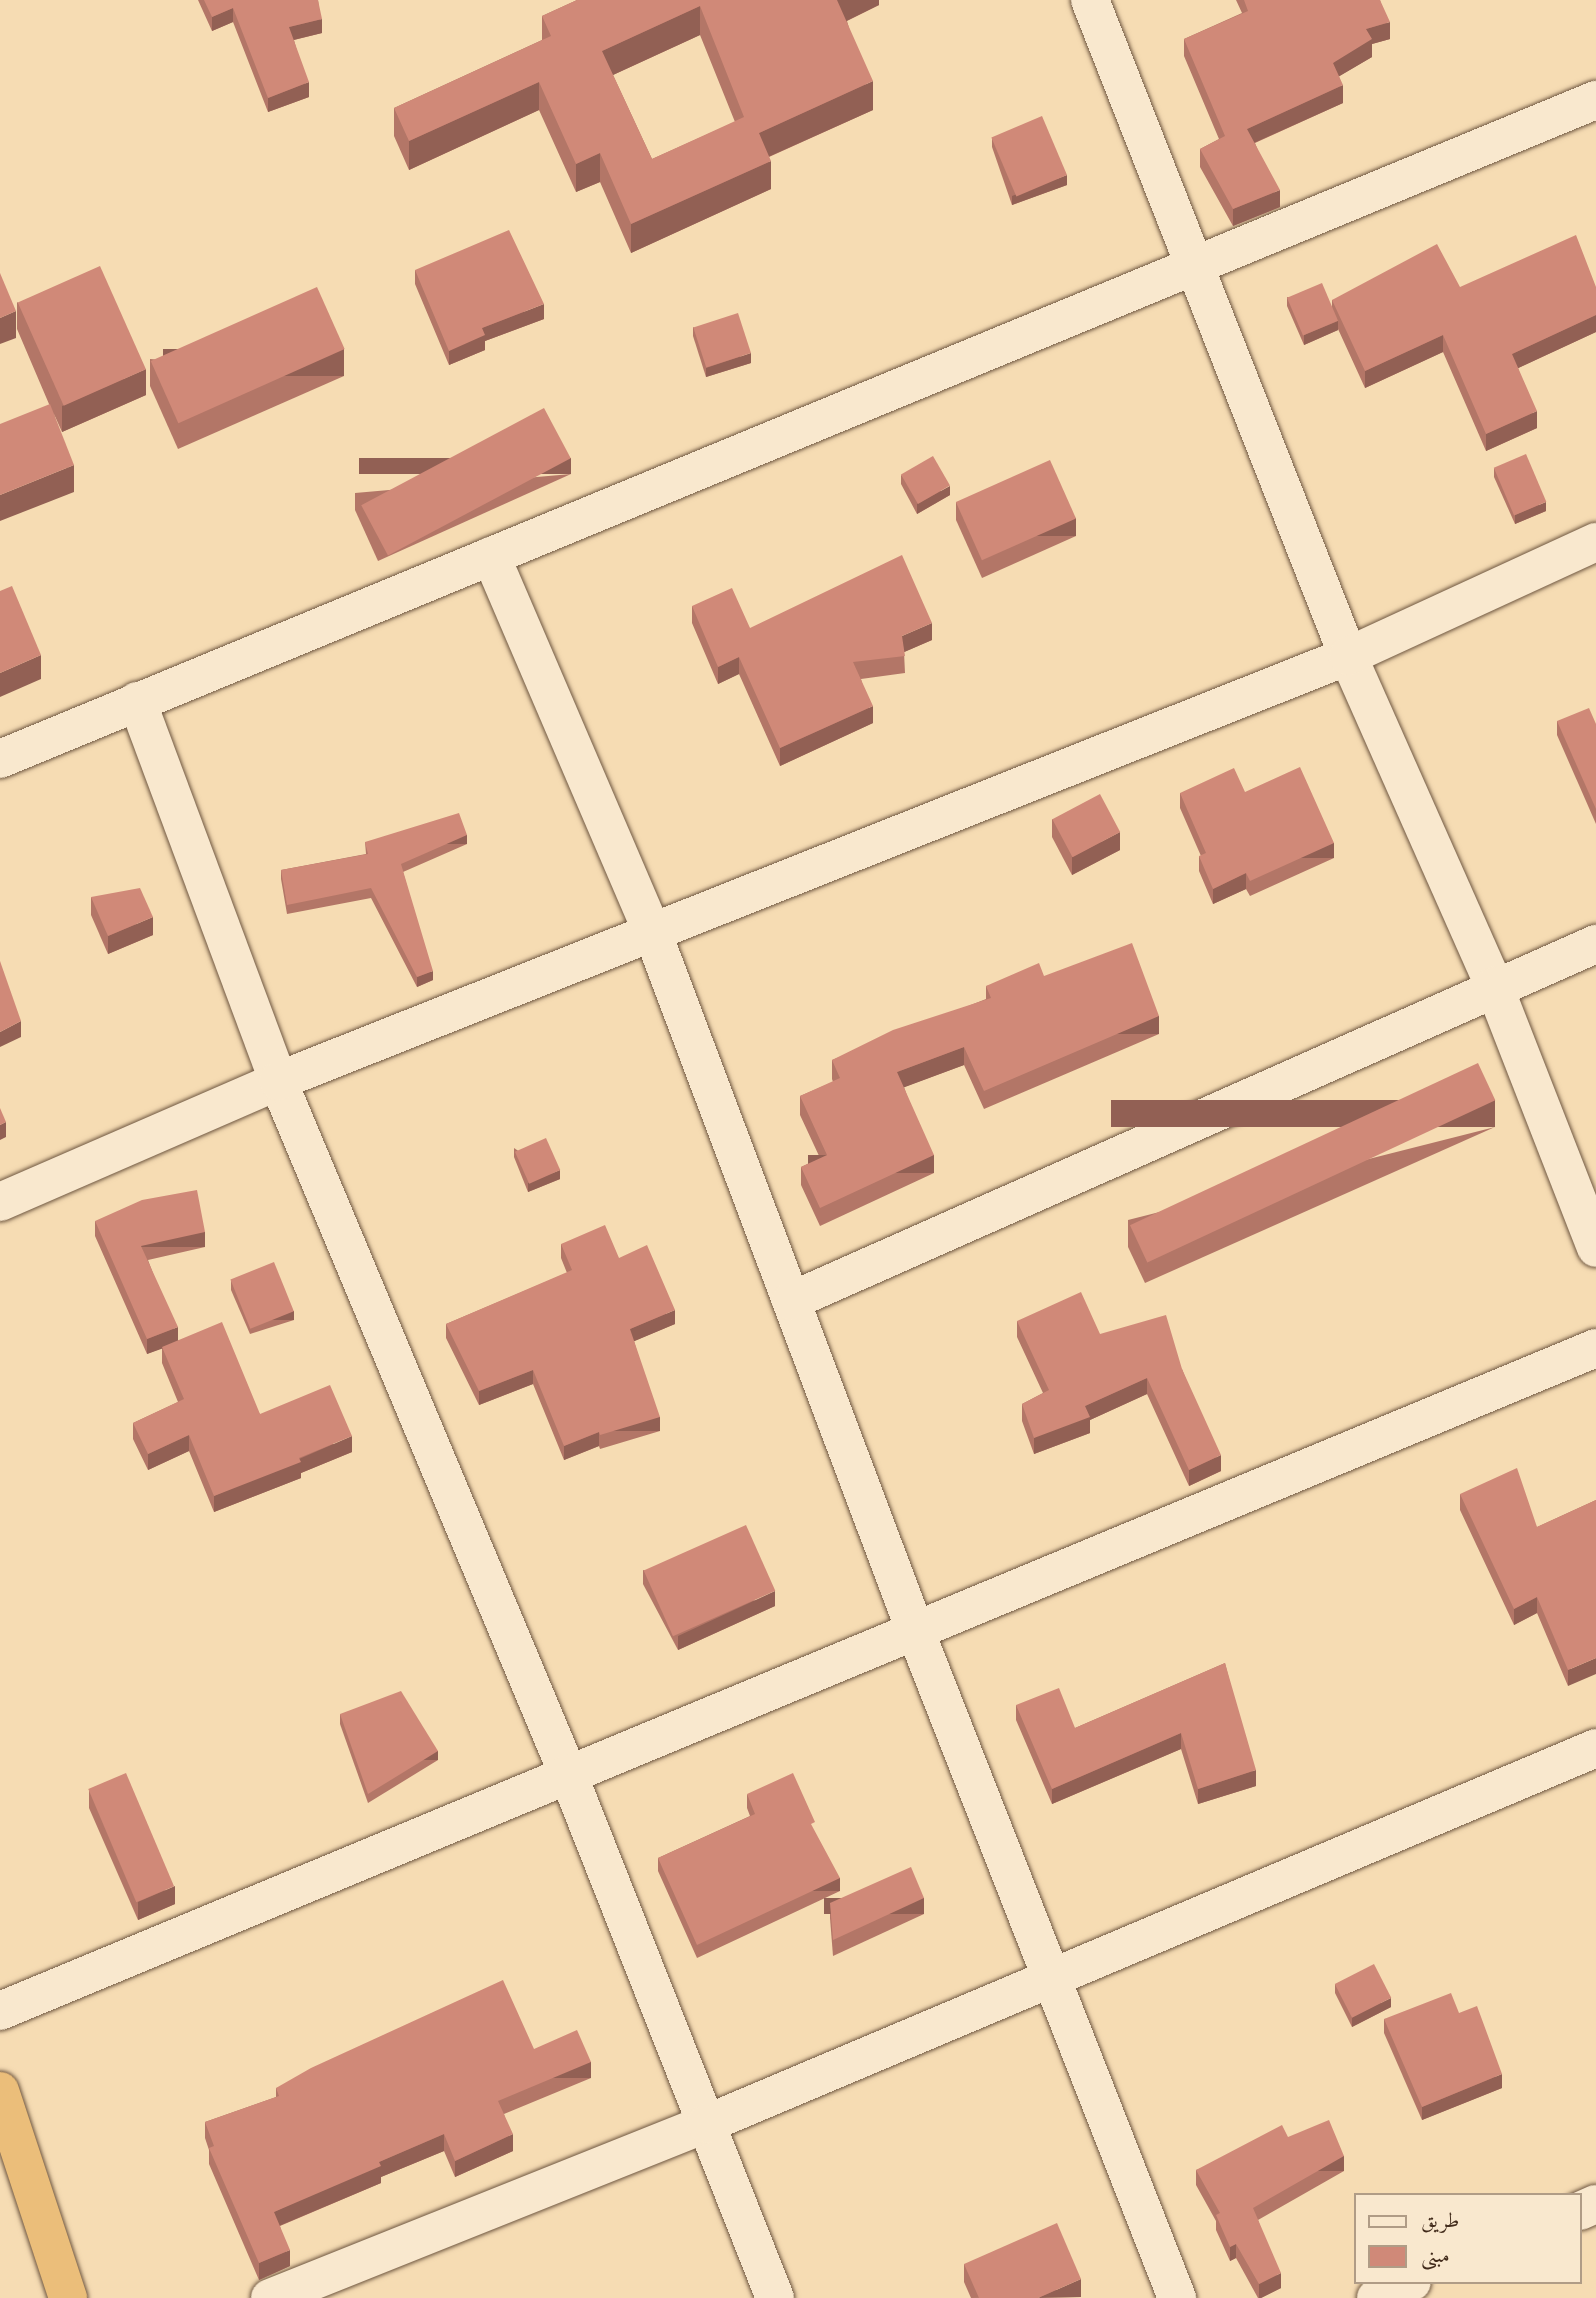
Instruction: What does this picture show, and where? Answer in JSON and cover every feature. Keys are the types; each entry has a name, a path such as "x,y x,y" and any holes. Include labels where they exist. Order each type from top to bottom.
{"highway":[{"path":"0,2091 68,2298"}],"street":[{"path":"1090,0 1348,656 1494,986 1596,1248"},
{"path":"0,759 1596,100"},
{"path":"0,1202 278,1081 1348,656 1596,542"},
{"path":"491,556 653,934 915,1630 1177,2298"},
{"path":"137,701 278,1081 568,1774 775,2298"},
{"path":"791,1301 1494,986 1596,944"},
{"path":"0,2011 1596,1348"},
{"path":"270,2298 706,2124 1596,1748"},
{"path":"1376,2298 1408,2284"}],"building":[{"path":"204,0 318,0 322,19 289,27 309,82 268,98 233,8 212,17"},
{"path":"577,0 837,0 873,81 759,133 771,161 631,224 600,153 576,164 539,82 409,141 394,108 551,36 542,16","holes":["700,6 744,117 652,159 602,51"]},
{"path":"1244,0 1380,0 1390,22 1366,29 1372,39 1333,63 1343,85 1247,129 1280,190 1233,209 1200,149 1225,136 1184,39 1248,11"},
{"path":"1042,116 1067,175 1016,196 991,137"},
{"path":"509,230 544,304 482,328 485,335 449,351 415,270"},
{"path":"1576,235 1596,287 1596,315 1512,354 1537,411 1486,434 1443,335 1365,371 1332,300 1437,244 1460,287"},
{"path":"100,266 146,369 64,406 18,303"},
{"path":"0,273 16,311 0,318"},
{"path":"1322,283 1338,321 1303,336 1287,298"},
{"path":"317,287 345,349 178,423 151,361"},
{"path":"738,313 751,353 706,367 693,328"},
{"path":"50,404 74,465 0,495 0,424"},
{"path":"544,408 571,458 388,556 361,505"},
{"path":"1526,454 1546,502 1514,516 1494,468"},
{"path":"933,456 950,485 918,504 901,474"},
{"path":"1050,460 1076,518 982,560 956,502"},
{"path":"902,555 932,623 902,636 905,656 853,662 873,706 780,748 739,657 718,667 692,606 732,588 750,628"},
{"path":"12,586 41,655 0,673 0,591"},
{"path":"1589,708 1596,724 1596,809 1557,721"},
{"path":"1300,767 1334,843 1250,881 1246,873 1213,889 1199,856 1206,853 1180,793 1234,768 1245,792"},
{"path":"1100,794 1120,832 1073,857 1052,819"},
{"path":"459,813 467,835 401,864 433,971 417,977 371,888 287,905 281,870 368,854 365,842"},
{"path":"140,888 153,917 108,936 91,897"},
{"path":"1132,943 1159,1016 984,1091 964,1047 897,1072 934,1155 820,1208 801,1167 827,1155 800,1096 840,1078 832,1060 893,1030 991,998 986,986 1039,963 1044,976"},
{"path":"0,961 21,1021 0,1032"},
{"path":"1478,1063 1495,1100 1147,1262 1130,1225"},
{"path":"0,1108 6,1122 0,1125"},
{"path":"546,1138 560,1170 529,1184 515,1152"},
{"path":"197,1190 205,1232 141,1246 178,1327 147,1339 95,1221 142,1200"},
{"path":"605,1225 619,1258 647,1245 675,1310 630,1329 660,1417 600,1435 599,1432 564,1446 533,1370 479,1391 446,1324 572,1270 561,1244"},
{"path":"274,1262 294,1311 250,1329 230,1280"},
{"path":"1081,1292 1100,1334 1166,1315 1182,1369 1221,1455 1189,1470 1147,1378 1085,1406 1090,1417 1034,1438 1022,1404 1049,1390 1017,1321"},
{"path":"222,1322 260,1414 330,1385 352,1436 299,1458 301,1462 214,1496 189,1435 148,1454 133,1423 184,1399 162,1347"},
{"path":"1517,1468 1537,1527 1596,1500 1596,1658 1568,1670 1537,1597 1514,1609 1460,1494"},
{"path":"746,1525 775,1591 673,1636 644,1571"},
{"path":"1225,1663 1256,1770 1198,1789 1181,1733 1052,1789 1016,1705 1059,1688 1075,1728"},
{"path":"401,1691 438,1751 368,1794 340,1714"},
{"path":"126,1773 174,1886 136,1902 88,1789"},
{"path":"793,1773 815,1822 811,1824 840,1878 697,1945 658,1858 755,1814 747,1794"},
{"path":"911,1867 924,1898 833,1940 830,1903"},
{"path":"1374,1964 1391,1998 1352,2018 1335,1984"},
{"path":"503,1980 534,2049 577,2030 591,2062 498,2101 513,2134 455,2161 444,2134 379,2162 381,2166 274,2212 290,2250 259,2263 209,2148 214,2146 205,2122 279,2096 276,2088 311,2068"},
{"path":"1451,1993 1459,2013 1477,2006 1502,2074 1422,2107 1384,2019"},
{"path":"1329,2120 1344,2156 1253,2208 1281,2273 1259,2284 1236,2244 1230,2247 1216,2215 1220,2213 1196,2170 1282,2125 1288,2137"},
{"path":"1057,2223 1081,2279 1038,2298 979,2298 964,2264"}]}
